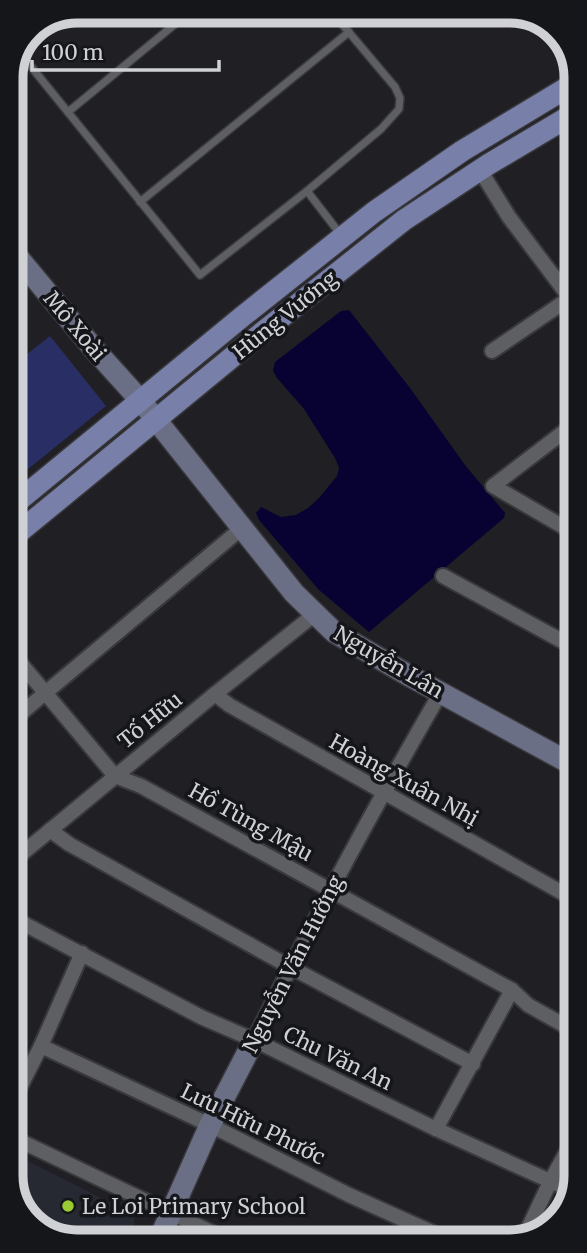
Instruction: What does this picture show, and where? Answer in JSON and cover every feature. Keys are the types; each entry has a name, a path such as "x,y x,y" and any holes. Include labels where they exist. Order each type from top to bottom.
{"main road":[{"name":"Hùng Vương","path":"23,497 374,212 438,167 564,90"},
{"name":"Hùng Vương","path":"23,529 404,219 564,119"}],"street":[{"path":"480,170 509,217 564,290"},
{"name":"Mô Xoài","path":"23,264 156,420"},
{"path":"492,351 564,306"},
{"name":"Nguyễn Lân","path":"156,420 294,593 334,632 564,760"},
{"path":"564,432 493,486 564,527"},
{"path":"23,712 242,528"},
{"path":"443,576 564,642"},
{"name":"Tố Hữu","path":"23,853 315,614"},
{"name":"Hồ Tùng Mậu","path":"23,666 116,776 141,786 512,990 528,1005 564,1025"},
{"name":"Nguyễn Văn Hưởng","path":"164,1230 210,1125 290,967 383,793 441,692"},
{"name":"Hoàng Xuân Nhị","path":"215,694 229,705 383,793 564,893"},
{"path":"50,831 290,967 472,1064"},
{"name":"Chu Văn An","path":"23,923 201,1017 563,1186"},
{"path":"23,1081 82,953"},
{"path":"436,1129 512,990"},
{"name":"Lưu Hữu Phước","path":"41,1046 425,1230"},
{"path":"23,1142 206,1230"},
{"path":"529,1227 564,1157"}],"lane":[{"path":"68,112 175,23"},
{"path":"26,60 200,275 307,191 381,128 398,109 400,104 395,87 341,23"},
{"path":"140,202 349,32"},
{"path":"307,191 343,237"}],"shaded area":[{"path":"349,310 410,388 465,465 505,513 504,518 369,632 319,590 259,520 256,513 261,507 281,517 296,515 319,498 337,476 339,468 335,458 304,409 273,371 275,362 341,311"},
{"path":"50,336 106,406 23,473 23,357"},
{"name":"Le Loi Primary School","path":"23,1159 133,1214 133,1230 73,1230 50,1223 36,1212 26,1194"}],"place":[{"name":"Le Loi Primary School","path":"68,1206"}]}
